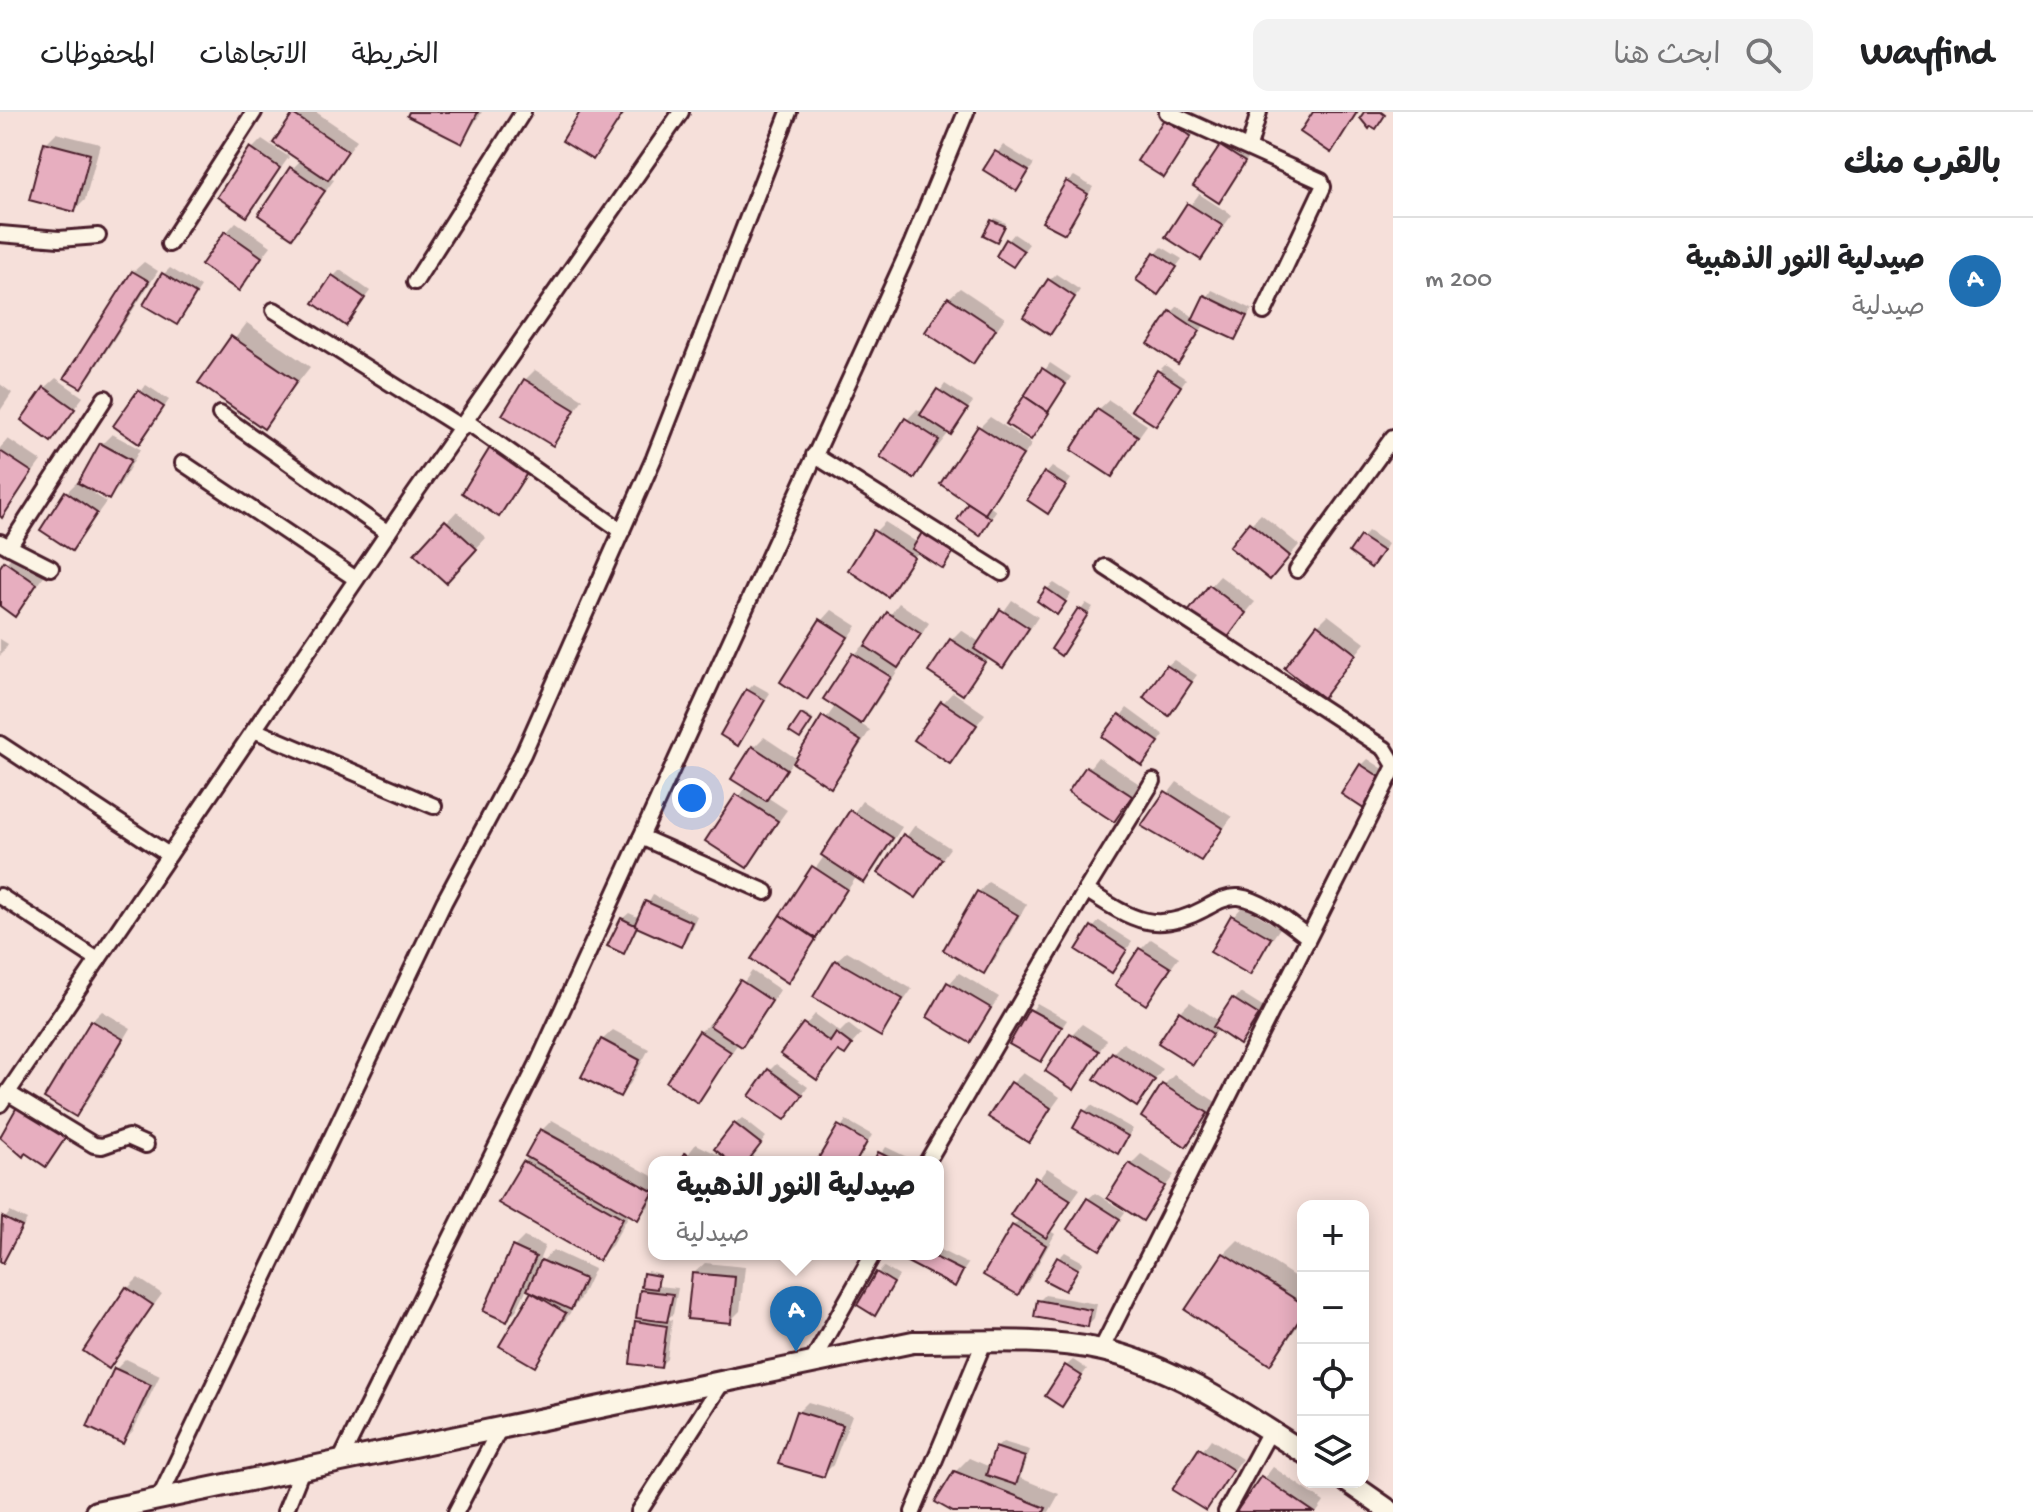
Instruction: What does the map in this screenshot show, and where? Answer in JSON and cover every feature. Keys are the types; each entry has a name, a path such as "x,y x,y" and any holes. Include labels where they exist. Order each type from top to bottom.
{"main road":[{"path":"96,1512 128,1510 159,1499 303,1467 913,1342 1021,1341 1101,1350 1163,1372 1297,1448"},
{"path":"1357,1488 1391,1512"}],"street":[{"path":"169,244 254,112"},
{"path":"415,282 523,112"},
{"path":"146,1145 128,1137 102,1146 94,1145 4,1098 356,579 681,112"},
{"path":"159,1499 437,916 523,754 622,531 789,112"},
{"path":"341,1459 537,1065 911,245 966,112"},
{"path":"1167,112 1314,176 1323,187 1264,312"},
{"path":"1249,147 1259,112"},
{"path":"0,234 59,239 98,236"},
{"path":"274,310 464,424 622,531"},
{"path":"51,568 5,544 105,398"},
{"path":"220,414 388,533"},
{"path":"1297,570 1393,437"},
{"path":"814,455 1002,573"},
{"path":"183,463 356,579"},
{"path":"1105,567 1385,749 1393,762"},
{"path":"254,730 434,806"},
{"path":"0,744 169,855"},
{"path":"1101,1350 1393,770"},
{"path":"931,1156 1153,781"},
{"path":"641,837 766,892"},
{"path":"1086,890 1140,920 1162,925 1185,919 1225,898 1240,897 1269,911 1308,937"},
{"path":"0,896 98,960"},
{"path":"812,1362 870,1260"},
{"path":"913,1512 984,1342"},
{"path":"639,1512 723,1381"},
{"path":"456,1512 500,1428"},
{"path":"1226,1512 1270,1431"},
{"path":"285,1512 303,1467"}],"building":[{"path":"409,112 478,112 462,144 407,116"},
{"path":"580,112 624,112 593,160 562,141"},
{"path":"1313,112 1357,112 1331,153 1300,132"},
{"path":"1364,112 1381,112 1385,115 1376,129 1371,126 1369,129 1360,118"},
{"path":"293,114 348,151 328,180 273,143"},
{"path":"1164,119 1191,136 1164,178 1137,161"},
{"path":"44,142 90,154 75,212 29,200"},
{"path":"1220,146 1245,162 1219,203 1193,186"},
{"path":"250,147 280,168 247,217 217,197"},
{"path":"995,151 1029,171 1017,191 983,170"},
{"path":"290,167 325,191 292,238 258,215"},
{"path":"1066,181 1088,194 1065,234 1042,222"},
{"path":"1187,203 1223,226 1201,260 1165,237"},
{"path":"991,220 1005,226 997,242 983,235"},
{"path":"225,231 262,257 239,291 201,265"},
{"path":"1006,239 1024,251 1013,267 996,256"},
{"path":"1154,252 1177,267 1158,295 1136,280"},
{"path":"132,271 149,281 81,388 64,378"},
{"path":"162,273 196,294 177,325 143,305"},
{"path":"332,275 365,298 346,326 313,303"},
{"path":"1048,279 1075,297 1050,335 1023,317"},
{"path":"1204,295 1247,316 1235,340 1192,320"},
{"path":"948,297 996,329 973,364 925,332"},
{"path":"1170,311 1200,331 1178,364 1148,344"},
{"path":"231,336 297,381 264,429 198,383"},
{"path":"1042,368 1066,384 1048,412 1024,396"},
{"path":"1157,370 1181,386 1156,426 1131,410"},
{"path":"524,379 575,410 553,446 502,415"},
{"path":"44,387 75,409 51,442 21,420"},
{"path":"937,389 968,409 951,435 920,415"},
{"path":"138,390 164,407 139,444 113,426"},
{"path":"1024,396 1049,413 1031,440 1006,424"},
{"path":"1097,409 1138,436 1112,477 1071,450"},
{"path":"905,418 939,440 914,479 880,457"},
{"path":"978,426 1023,455 985,514 940,484"},
{"path":"100,443 131,460 109,500 78,483"},
{"path":"491,446 529,470 499,517 462,493"},
{"path":"0,451 32,472 2,518 0,516"},
{"path":"1044,472 1066,486 1048,514 1027,500"},
{"path":"65,491 97,513 72,551 40,530"},
{"path":"968,503 991,518 980,536 957,520"},
{"path":"445,520 477,549 446,583 414,554"},
{"path":"1249,522 1290,556 1270,580 1229,547"},
{"path":"926,526 957,546 943,569 912,549"},
{"path":"873,530 914,557 888,597 848,570"},
{"path":"1360,536 1383,551 1371,568 1349,552"},
{"path":"4,561 37,584 15,617 0,606 0,567"},
{"path":"1209,585 1246,613 1226,640 1188,612"},
{"path":"1046,588 1066,602 1057,615 1037,601"},
{"path":"1078,608 1088,614 1061,656 1051,649"},
{"path":"1000,609 1029,628 1003,668 974,649"},
{"path":"887,612 921,634 898,668 865,646"},
{"path":"820,619 848,637 807,700 780,682"},
{"path":"1317,624 1356,654 1323,698 1284,668"},
{"path":"950,639 985,662 963,695 928,672"},
{"path":"853,653 891,677 861,724 823,699"},
{"path":"1166,665 1192,682 1169,716 1143,698"},
{"path":"746,689 765,700 738,746 720,735"},
{"path":"941,701 977,725 950,764 914,740"},
{"path":"801,714 812,721 800,739 789,732"},
{"path":"1119,714 1159,742 1142,766 1102,737"},
{"path":"822,716 861,741 831,788 793,763"},
{"path":"752,746 787,769 766,801 731,779"},
{"path":"1360,764 1383,779 1364,809 1341,794"},
{"path":"1086,766 1132,796 1114,822 1068,792"},
{"path":"1165,791 1223,828 1201,861 1141,826"},
{"path":"736,794 778,821 747,868 705,841"},
{"path":"850,810 893,838 864,883 821,855"},
{"path":"903,834 942,859 916,898 878,873"},
{"path":"812,866 847,889 816,938 780,915"},
{"path":"977,891 1018,915 984,974 943,950"},
{"path":"645,901 692,922 681,947 634,926"},
{"path":"780,915 816,939 788,983 751,959"},
{"path":"1231,915 1271,938 1250,975 1210,952"},
{"path":"621,918 637,926 624,954 607,946"},
{"path":"1091,926 1127,950 1112,973 1076,950"},
{"path":"1139,948 1171,968 1146,1005 1115,985"},
{"path":"835,960 903,999 881,1037 813,997"},
{"path":"740,980 772,1001 742,1047 710,1026"},
{"path":"947,982 991,1008 970,1043 927,1017"},
{"path":"1232,998 1259,1015 1240,1045 1213,1027"},
{"path":"1029,1009 1062,1027 1041,1062 1009,1044"},
{"path":"1179,1011 1213,1034 1193,1065 1158,1043"},
{"path":"91,1020 123,1039 76,1117 44,1098"},
{"path":"803,1023 830,1042 836,1033 852,1045 845,1055 838,1051 817,1080 780,1054"},
{"path":"699,1031 731,1052 698,1103 666,1082"},
{"path":"1070,1033 1099,1051 1074,1090 1045,1071"},
{"path":"601,1039 640,1060 620,1097 581,1077"},
{"path":"1112,1052 1155,1080 1137,1107 1094,1079"},
{"path":"768,1069 803,1095 785,1120 749,1096"},
{"path":"1011,1082 1051,1108 1029,1143 988,1117"},
{"path":"1162,1084 1208,1113 1186,1147 1141,1117"},
{"path":"18,1105 55,1125 53,1129 66,1137 46,1167 25,1153 23,1157 0,1137"},
{"path":"1083,1110 1128,1136 1118,1154 1073,1128"},
{"path":"734,1123 761,1144 752,1156 723,1156 714,1149"},
{"path":"838,1125 867,1142 859,1156 820,1156"},
{"path":"540,1129 648,1189 648,1202 638,1220 525,1156"},
{"path":"523,1161 623,1218 599,1261 498,1203"},
{"path":"1129,1163 1165,1186 1143,1221 1107,1198"},
{"path":"1035,1177 1071,1200 1046,1238 1010,1215"},
{"path":"1087,1198 1120,1219 1100,1250 1067,1229"},
{"path":"2,1217 22,1227 3,1263 0,1261"},
{"path":"1012,1225 1046,1245 1018,1295 983,1275"},
{"path":"512,1246 536,1257 507,1322 483,1311"},
{"path":"1223,1253 1297,1300 1297,1323 1270,1365 1185,1310"},
{"path":"1057,1257 1078,1269 1065,1291 1044,1280"},
{"path":"541,1260 585,1279 571,1310 527,1290"},
{"path":"903,1260 941,1260 963,1271 955,1287"},
{"path":"876,1272 894,1283 875,1316 857,1305"},
{"path":"643,1273 659,1276 657,1289 641,1287"},
{"path":"692,1273 735,1277 731,1323 687,1319"},
{"path":"126,1287 153,1305 109,1369 83,1351"},
{"path":"640,1290 673,1294 667,1322 636,1318"},
{"path":"531,1292 566,1313 535,1367 499,1346"},
{"path":"1037,1300 1091,1310 1088,1327 1034,1317"},
{"path":"635,1321 667,1326 661,1368 630,1364"},
{"path":"1065,1365 1082,1376 1062,1407 1045,1396"},
{"path":"114,1368 151,1385 123,1444 87,1427"},
{"path":"796,1411 843,1425 824,1477 778,1464"},
{"path":"995,1447 1025,1457 1016,1485 986,1475"},
{"path":"1199,1448 1233,1470 1206,1511 1172,1490"},
{"path":"954,1471 1046,1508 1044,1512 953,1512 935,1502"},
{"path":"1261,1476 1314,1512 1236,1512"}],"place":[{"name":"صيدلية النور الذهبية","path":"796,1352"}]}
